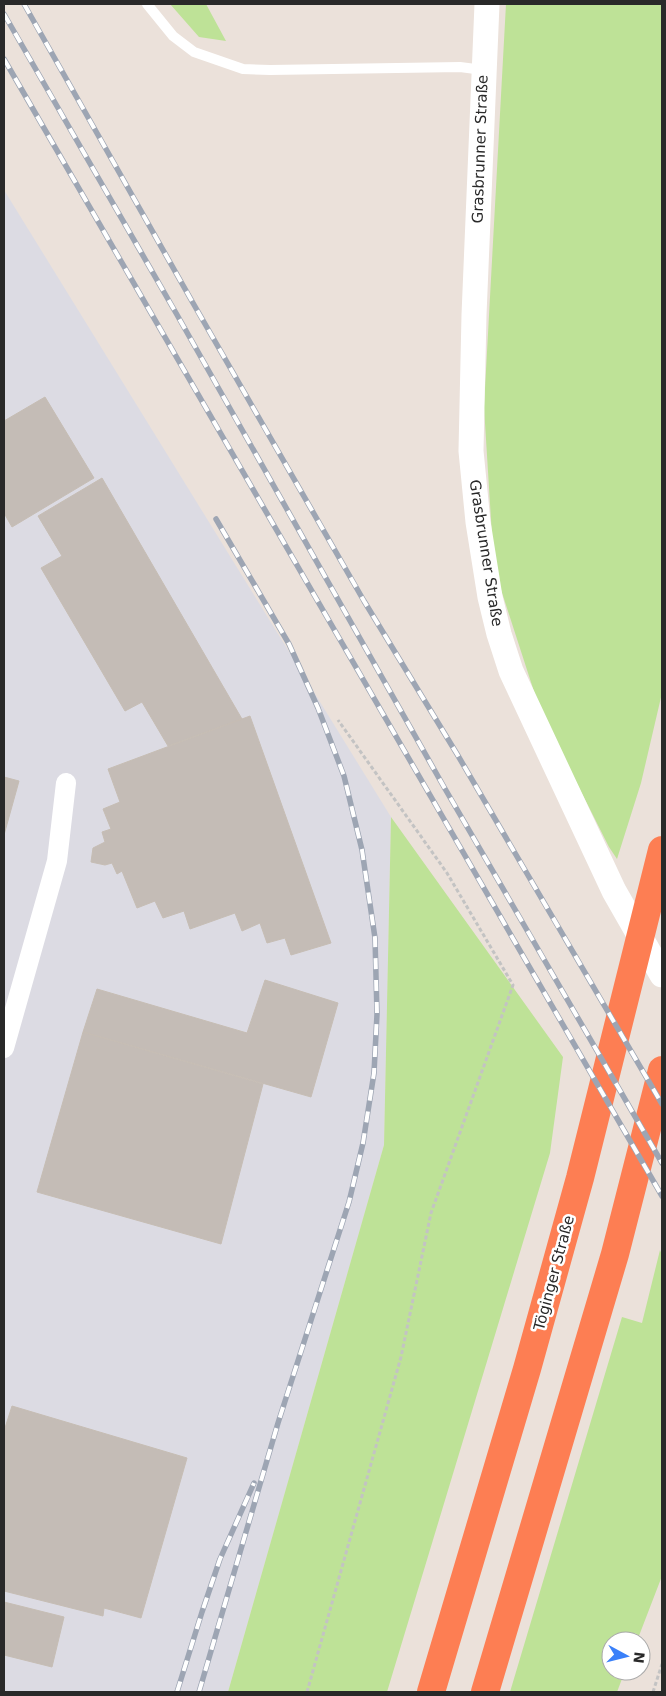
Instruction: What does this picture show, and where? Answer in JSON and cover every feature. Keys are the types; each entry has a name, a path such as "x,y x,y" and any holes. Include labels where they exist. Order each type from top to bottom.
{"highway":[{"name":"Töginger Straße","path":"432,1692 527,1370 580,1178 662,850"},
{"path":"485,1692 615,1254 662,1070"}],"street":[{"name":"Grasbrunner Straße","path":"487,4 474,315 471,451 478,522 490,597 499,634 515,680 614,891 662,975"},
{"path":"4,1048 57,861 66,784"}],"lane":[{"path":"146,4 173,36 194,52 242,69 460,67 483,70"}],"path":[{"path":"307,1692 401,1357 431,1214 513,985 447,873 338,720"},
{"path":"653,1692 662,1664"}],"shaded area":[{"path":"4,190 391,817 384,1145 228,1692 4,1692"}],"green space":[{"path":"170,4 206,4 226,41 199,37"},
{"path":"506,4 662,4 662,693 641,783 617,859 609,847 540,710 494,568 484,407"},
{"path":"391,817 563,1057 550,1153 387,1692 228,1692 384,1145"},
{"path":"660,1250 662,1255 662,1576 641,1631 601,1631 601,1681 621,1681 617,1692 510,1692 622,1317 642,1323"}],"building":[{"path":"45,397 94,478 12,527 4,513 4,421"},
{"path":"102,478 242,719 168,746 142,702 125,711 41,568 62,556 38,516"},
{"path":"250,716 331,943 291,955 285,938 267,943 260,923 242,931 235,913 190,929 184,911 163,918 155,901 137,908 122,871 117,874 112,863 105,865 91,862 93,848 105,842 102,832 111,829 103,809 120,802 108,769"},
{"path":"4,777 19,781 4,835"},
{"path":"265,980 338,1003 311,1097 83,1032 97,989 247,1033"},
{"path":"83,1032 263,1084 221,1244 37,1192"},
{"path":"12,1406 187,1458 141,1618 104,1608 103,1616 4,1591 4,1431"},
{"path":"4,1602 64,1617 52,1667 4,1655"}],"railway":[{"path":"24,4 364,601 457,754 662,1104"},
{"path":"4,14 176,313 444,787 662,1163"},
{"path":"4,59 662,1196"},
{"path":"199,1692 278,1423 349,1202 363,1143 374,1073 377,1014 375,938 362,850 344,776 318,708 289,644 216,519"},
{"path":"177,1692 220,1559 254,1483"}]}
